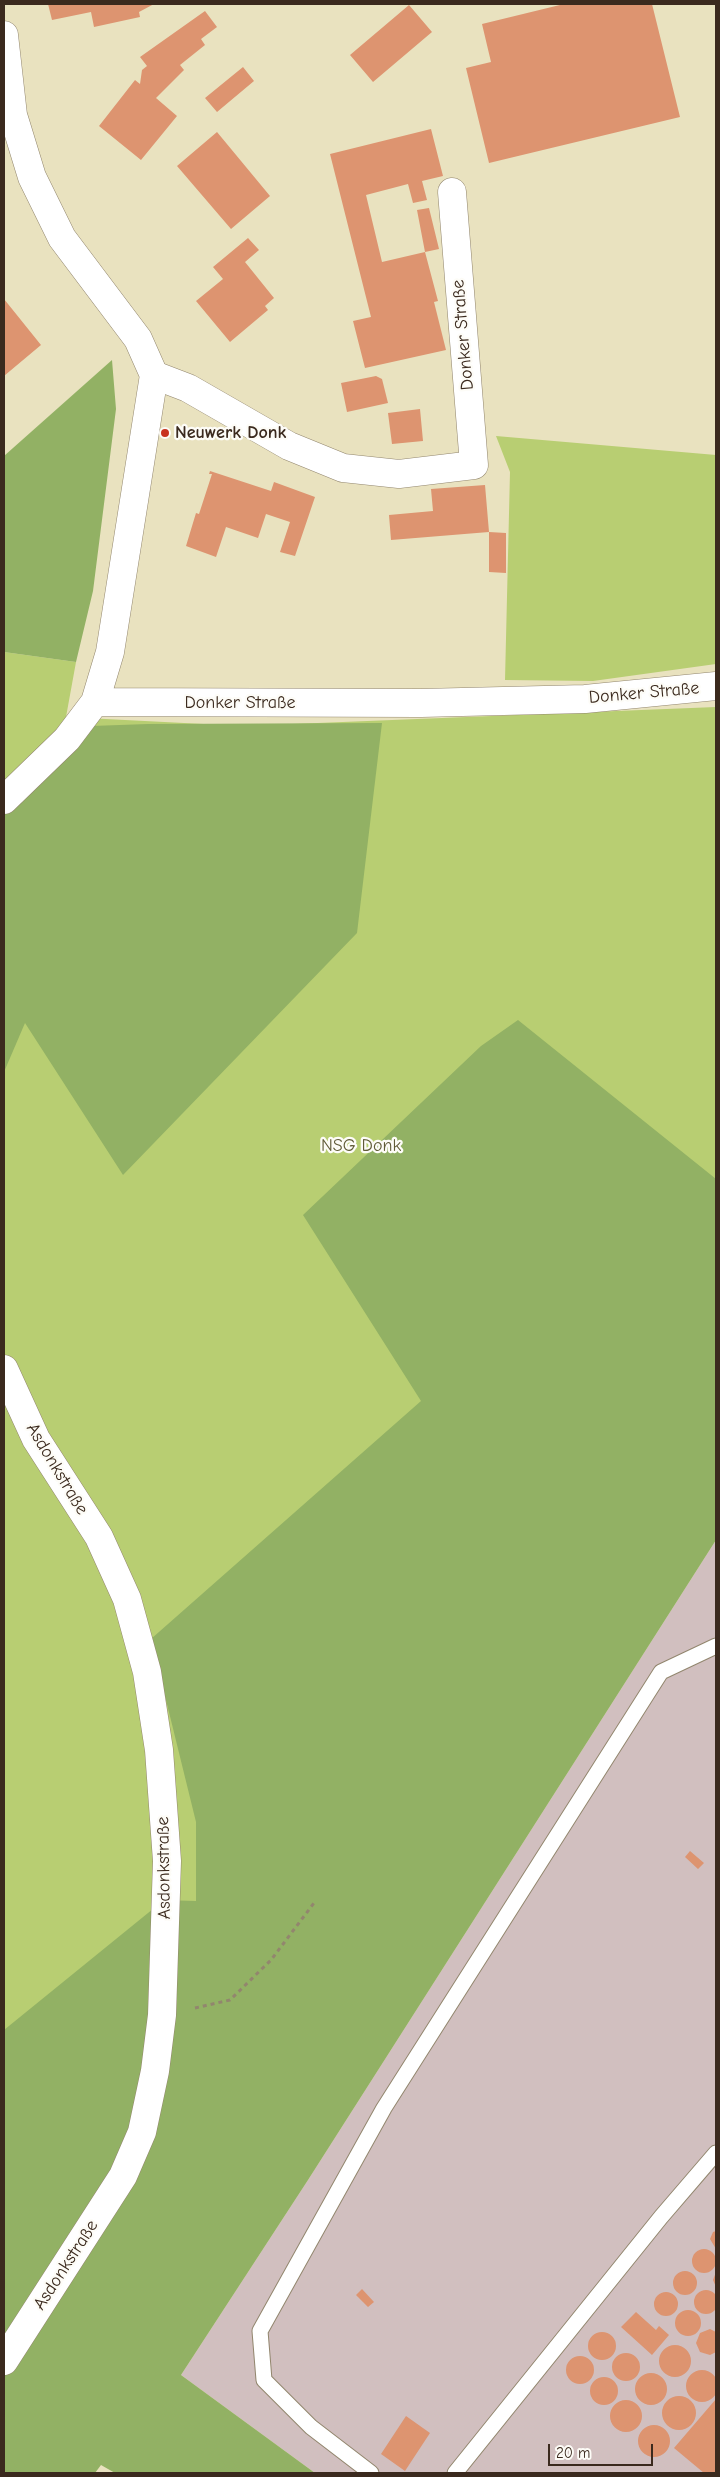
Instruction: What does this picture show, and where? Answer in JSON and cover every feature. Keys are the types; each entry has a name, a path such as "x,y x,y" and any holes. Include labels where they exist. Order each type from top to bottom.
{"street":[{"path":"4,35 13,115 32,177 62,238 138,339 154,375 110,652 95,702 67,739 4,800"},
{"name":"Donker Straße","path":"154,375 188,388 289,446 344,468 399,474 474,466 452,192"},
{"name":"Donker Straße","path":"95,702 422,703 585,699 716,686"},
{"name":"Asdonkstraße","path":"4,1369 36,1439 99,1537 127,1599 147,1672 159,1750 167,1860 162,2015 155,2071 142,2132 123,2176 4,2361"}],"lane":[{"path":"371,2473 311,2427 264,2380 260,2331 384,2108 661,1672 716,1646"},
{"path":"455,2473 661,2217 716,2153"}],"path":[{"path":"162,2015 230,2000 271,1960 314,1903"}],"shaded area":[{"path":"716,1540 716,2473 315,2473 181,2375 308,2180"}],"green space":[{"path":"112,360 116,409 93,591 76,662 4,652 4,456"},
{"path":"496,436 716,455 716,664 593,681 505,680 510,472"},
{"name":"NSG Donk","path":"4,652 76,662 66,717 243,726 716,707 716,1311 4,2407"},
{"path":"382,723 357,933 123,1175 25,1023 4,1072 4,801 63,727 148,724"},
{"path":"518,1020 716,1179 716,1540 308,2180 181,2375 315,2473 115,2473 101,2465 95,2473 4,2473 4,2030 164,1900 196,1901 196,1822 151,1639 421,1401 303,1215 481,1046"}],"building":[{"path":"48,4 154,4 139,12 140,17 94,27 91,12 52,20"},
{"path":"564,4 652,4 680,117 489,163 466,68 491,62 482,24"},
{"path":"409,5 432,32 373,82 350,55"},
{"path":"205,11 217,27 201,39 205,45 180,65 184,70 156,98 177,116 141,160 99,126 135,80 140,84 142,70 147,66 140,57"},
{"path":"243,67 254,81 217,112 205,98"},
{"path":"431,129 443,176 422,181 427,200 413,203 408,184 366,195 382,262 425,252 438,301 434,302 446,350 365,368 353,321 371,317 330,154"},
{"path":"217,132 270,196 231,229 177,166"},
{"path":"429,208 439,249 425,252 417,210"},
{"path":"248,238 259,250 245,262 274,298 265,306 268,310 230,342 196,301 223,279 213,267"},
{"path":"4,299 41,345 4,376"},
{"path":"376,376 382,379 388,403 347,412 341,383"},
{"path":"420,409 423,441 392,444 388,413"},
{"path":"210,471 271,491 274,482 315,497 295,556 280,552 290,522 266,514 258,538 226,527 216,557 186,546 196,513 199,514 212,474 209,474"},
{"path":"485,485 489,532 391,540 389,515 433,511 431,489"},
{"path":"489,532 506,533 506,573 489,572"},
{"path":"690,1851 704,1863 698,1869 685,1857"},
{"path":"716,2231 716,2249 710,2239 713,2232"},
{"path":"704,2249 712,2253 716,2261 712,2269 704,2273 696,2269 692,2261 696,2253"},
{"path":"685,2271 694,2274 697,2283 694,2292 685,2295 676,2292 673,2283 676,2274"},
{"path":"716,2272 716,2287 713,2280"},
{"path":"362,2289 374,2302 368,2307 356,2295"},
{"path":"706,2290 711,2291 717,2297 717,2307 711,2313 706,2314 701,2313 695,2307 694,2302 695,2297 701,2291"},
{"path":"666,2292 675,2295 678,2304 675,2313 666,2316 657,2313 654,2304 657,2295"},
{"path":"688,2310 697,2314 701,2323 697,2332 688,2336 679,2332 675,2323 679,2314"},
{"path":"636,2312 656,2330 659,2326 669,2335 652,2355 621,2327"},
{"path":"710,2329 716,2332 716,2352 710,2355 700,2352 696,2343 700,2333"},
{"path":"602,2332 612,2336 616,2346 612,2356 602,2360 592,2356 588,2346 592,2336"},
{"path":"675,2345 681,2346 686,2350 690,2355 690,2367 686,2372 681,2376 675,2377 669,2376 664,2372 660,2367 659,2361 660,2355 664,2350 669,2346"},
{"path":"626,2353 636,2357 640,2367 636,2377 626,2381 616,2377 612,2367 616,2357"},
{"path":"580,2356 590,2360 594,2370 590,2380 580,2384 570,2380 566,2370 570,2360"},
{"path":"702,2370 708,2371 713,2375 717,2380 717,2392 713,2397 708,2401 702,2402 696,2401 691,2397 687,2392 686,2386 687,2380 691,2375 696,2371"},
{"path":"651,2373 657,2374 662,2378 666,2383 666,2395 662,2400 657,2404 651,2405 645,2404 640,2400 636,2395 635,2389 636,2383 640,2378 645,2374"},
{"path":"604,2377 614,2381 618,2391 614,2401 604,2405 594,2401 590,2391 594,2381"},
{"path":"679,2396 691,2401 696,2413 691,2425 679,2430 667,2425 662,2413 667,2401"},
{"path":"716,2399 716,2473 704,2473 674,2448"},
{"path":"626,2400 632,2401 637,2405 641,2410 641,2422 637,2427 632,2431 626,2432 620,2431 615,2427 611,2422 610,2416 611,2410 615,2405 620,2401"},
{"path":"406,2416 430,2433 405,2471 381,2454"},
{"path":"654,2425 660,2426 665,2430 669,2435 669,2447 665,2452 660,2456 654,2457 648,2456 643,2452 639,2447 638,2441 639,2435 643,2430 648,2426"}],"place":[{"name":"Neuwerk Donk","path":"165,433"}]}
